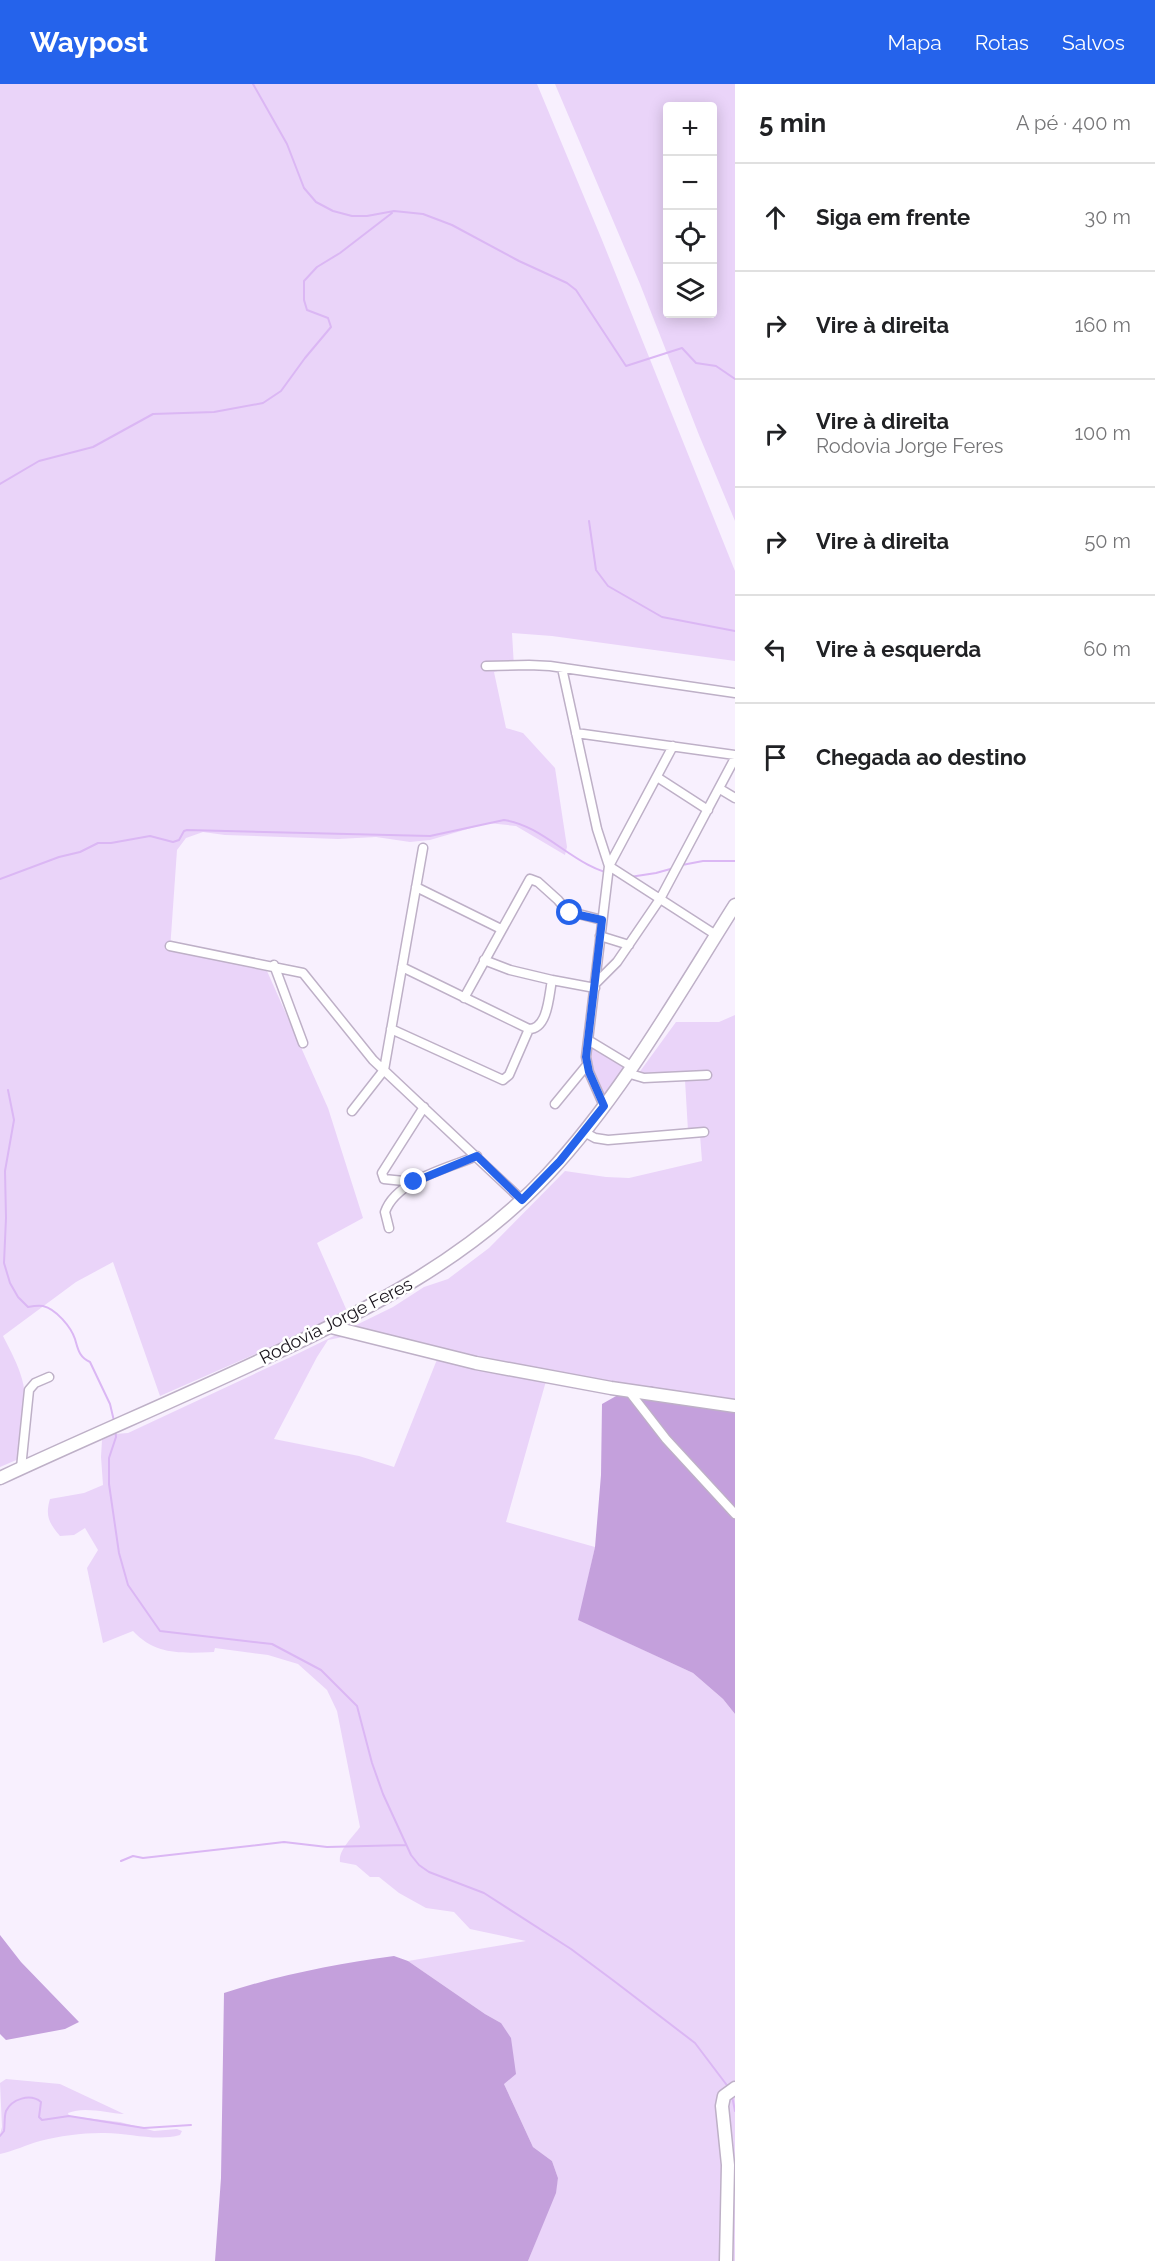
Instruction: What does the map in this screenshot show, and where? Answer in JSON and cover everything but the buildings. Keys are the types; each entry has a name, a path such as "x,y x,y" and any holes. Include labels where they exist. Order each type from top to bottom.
{"main road":[{"name":"Rodovia Jorge Feres","path":"0,1478 191,1393 331,1327 380,1302 424,1275 475,1239 522,1200 560,1161 584,1132 629,1070 735,905"},
{"path":"331,1327 476,1363 735,1406"},
{"path":"726,2261 728,2165 722,2106 724,2096 735,2088"}],"street":[{"path":"486,666 529,665 562,668 735,693"},
{"path":"562,668 597,829 609,866 716,935"},
{"path":"576,733 735,757 660,899 629,945 595,986"},
{"path":"604,1106 587,1065 609,866 673,746"},
{"path":"657,777 708,810"},
{"path":"720,789 735,798"},
{"path":"352,1111 384,1070 423,848"},
{"path":"464,998 530,879 538,882 567,911 602,920"},
{"path":"416,887 501,929"},
{"path":"600,936 629,945"},
{"path":"170,946 274,965 307,975 360,1045 522,1200"},
{"path":"484,960 510,970 552,980 595,986"},
{"path":"274,965 303,1042"},
{"path":"402,967 529,1029 537,1029 542,1023 552,980"},
{"path":"391,1029 502,1080 509,1075 529,1029"},
{"path":"588,1040 629,1070 644,1078 707,1075"},
{"path":"555,1104 587,1065"},
{"path":"414,1182 384,1179 382,1173 424,1107"},
{"path":"584,1132 595,1138 608,1140 704,1132"},
{"path":"389,1228 385,1212 390,1201 402,1189 477,1156"},
{"path":"21,1468 29,1390 35,1383 49,1377"},
{"path":"628,1390 666,1439 735,1514"}],"shaded area":[{"path":"0,84 537,84 735,571 735,661 552,636 512,633 514,667 494,672 506,728 523,733 555,768 567,847 565,855 516,826 488,823 430,840 410,842 376,837 338,839 225,835 203,832 186,838 177,850 170,950 267,971 328,1108 363,1218 317,1243 347,1311 324,1324 160,1396 113,1262 76,1282 3,1336 20,1373 24,1388 25,1408 21,1458 0,1467"},
{"path":"555,84 735,84 735,521 640,284"},
{"path":"735,1015 735,1410 643,1388 548,1374 506,1522 595,1547 579,1620 693,1673 723,1699 735,1714 735,2261 528,2261 555,2193 558,2178 552,2161 533,2147 504,2084 501,2023 408,1961 526,1941 470,1929 454,1912 426,1908 399,1893 379,1877 370,1877 356,1865 340,1862 341,1853 360,1827 337,1711 327,1690 298,1664 268,1655 215,1648 214,1652 170,1651 151,1645 133,1631 103,1643 87,1568 98,1550 85,1528 74,1535 60,1536 49,1519 48,1510 50,1499 84,1493 103,1485 102,1440 115,1434 128,1433 393,1307 424,1287 448,1279 489,1248 565,1171 629,1178 702,1161 700,1135 688,1131 685,1080 633,1081 676,1022 719,1022","holes":["358,1334 438,1357 394,1467 359,1456 274,1439 328,1340"]},
{"path":"591,1044 627,1068 605,1101 589,1058"},
{"path":"651,1386 735,1410 735,1714 723,1699 693,1673 578,1620 595,1547 601,1475 602,1404 625,1391"},
{"path":"0,1935 21,1962 79,2022 65,2029 6,2040 0,2034"},
{"path":"394,1956 408,1961 501,2023 511,2038 516,2074 504,2084 533,2147 552,2161 558,2178 556,2193 528,2261 215,2261 221,2178 224,1993 308,1971"},
{"path":"6,2079 60,2084 124,2114 81,2110 68,2113 69,2116 120,2122 154,2131 177,2129 182,2131 180,2135 161,2138 111,2133 70,2135 40,2141 0,2154 2,2127 0,2083"}],"waterway":[{"path":"253,84 287,144 304,188 316,202 333,211 352,216 394,211 423,214 452,225 519,261 567,283 576,290 626,366 682,348 696,363 716,366 735,379"},
{"path":"0,484 39,461 93,447 153,414 214,412 263,403 281,391 331,327 328,318 307,310 304,300 304,281 317,267 340,253 392,213"},
{"path":"589,521 596,570 608,586 662,617 735,631"},
{"path":"0,879 59,857 80,852 98,843 150,836 173,842 179,840 187,830 430,836 504,820 533,830 588,865 618,875"},
{"path":"682,865 703,861 735,861"},
{"path":"630,877 674,868"},
{"path":"8,1090 14,1120 5,1171 4,1263 10,1283 18,1297 28,1307 48,1308 67,1324 81,1355 90,1362 110,1404 114,1421"},
{"path":"115,1429 116,1437 109,1458 109,1484 119,1553 128,1585 160,1631 272,1644 321,1670 357,1706 383,1794 411,1855 419,1865 429,1872 484,1893 571,1949 695,2043 729,2088"},
{"path":"121,1861 133,1856 143,1858 284,1842 327,1847 406,1845"},
{"path":"732,2096 735,2111"},
{"path":"0,2136 4,2131 6,2111 12,2103 27,2098 41,2102 39,2117 42,2120 69,2116 144,2128 191,2125"}],"route":[{"path":"414,1182 477,1156 522,1200 560,1161 604,1106 589,1072 586,1057 602,920 570,913"}]}
